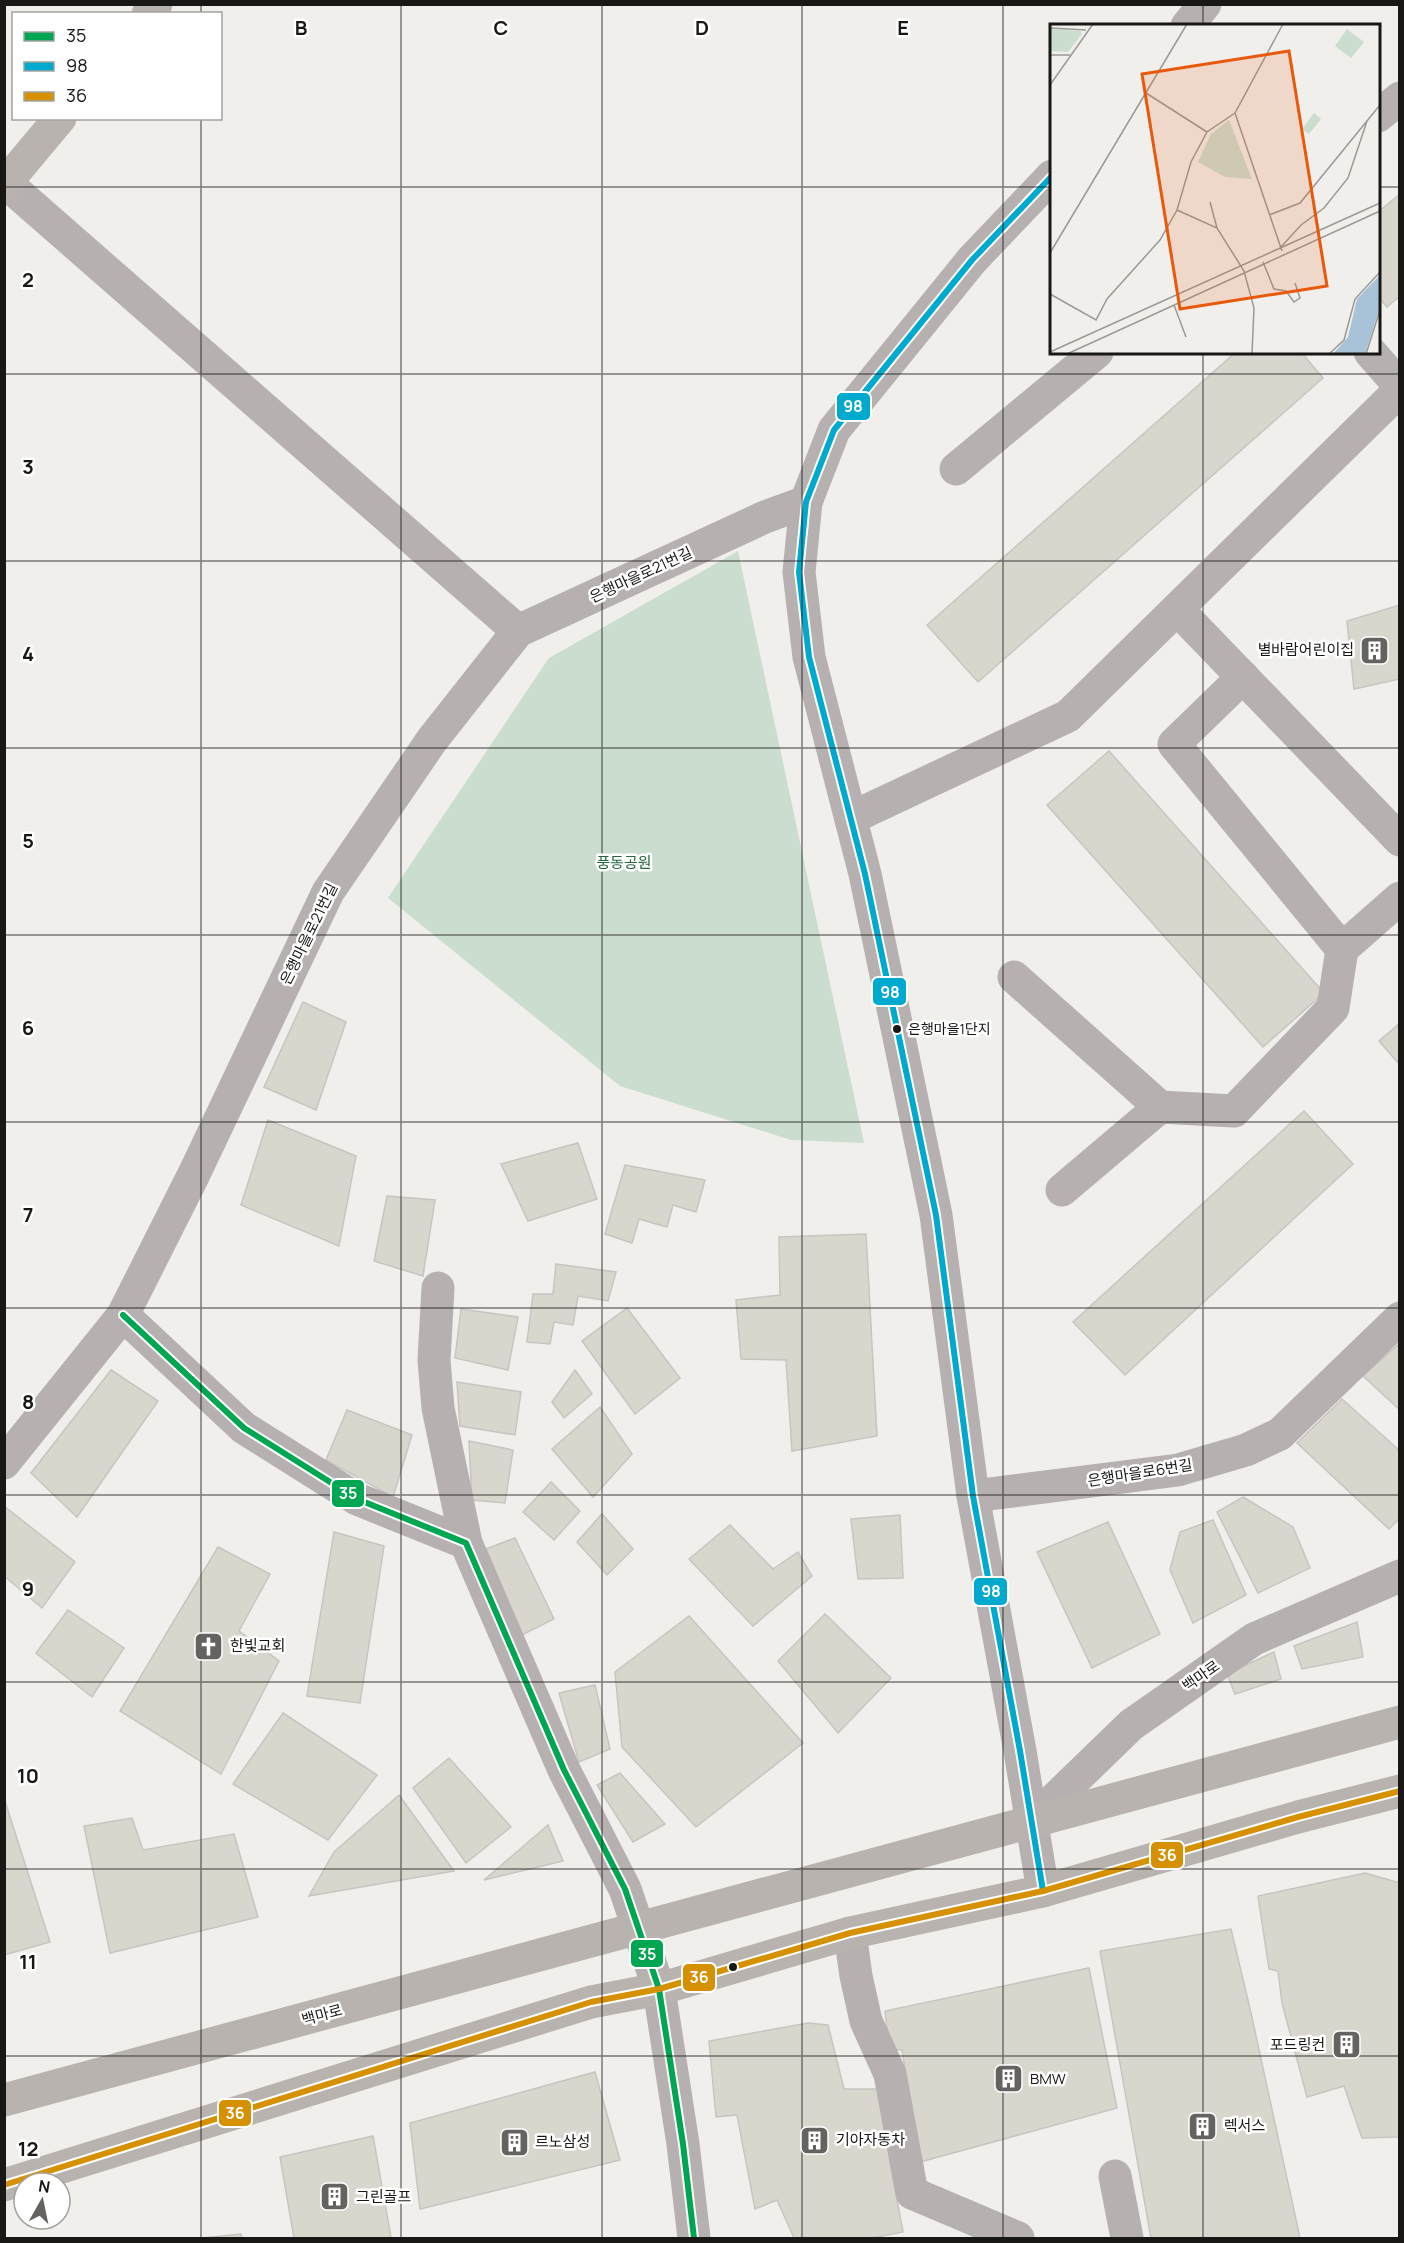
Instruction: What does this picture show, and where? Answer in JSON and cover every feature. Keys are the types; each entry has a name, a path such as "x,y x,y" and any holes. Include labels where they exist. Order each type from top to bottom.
{"main road":[{"path":"5,184 58,120"},
{"name":"백마로","path":"4,2100 1400,1722"},
{"path":"4,2184 591,2002 659,1989 849,1934 1043,1891 1298,1817 1400,1791"}],"street":[{"path":"1189,24 1205,4"},
{"path":"1380,114 1400,98"},
{"path":"1043,1891 973,1496 936,1215 867,886 809,657 799,572 806,502 834,430 972,260 1050,178"},
{"path":"5,184 518,632"},
{"path":"956,469 1095,354"},
{"path":"851,818 1068,717 1400,388 1372,354"},
{"name":"은행마을로21번길","path":"4,1463 123,1315 194,1174 328,892 432,740 518,632 765,518 806,502"},
{"path":"1177,609 1400,840"},
{"path":"1243,677 1174,744 1342,949"},
{"path":"1014,977 1160,1107 1234,1112 1333,1008 1342,949 1400,898"},
{"path":"1062,1190 1160,1107"},
{"path":"438,1288 434,1360 438,1408 466,1542 564,1770 625,1889 659,1989 683,2144 694,2238"},
{"path":"123,1315 244,1428 357,1499 466,1542"},
{"name":"은행마을로6번길","path":"973,1496 1178,1470 1246,1450 1280,1434 1400,1318"},
{"name":"백마로","path":"1032,1821 1131,1725 1254,1639 1400,1576"},
{"path":"849,1934 866,2021 890,2074 912,2193 1018,2238"},
{"path":"1115,2176 1127,2238"}],"green space":[{"name":"풍동공원","path":"738,551 864,1143 791,1140 620,1086 388,898 549,658"}],"building":[{"path":"1400,194 1400,296 1387,307 1380,299 1380,210"},
{"path":"1234,354 1303,354 1323,378 978,682 927,625"},
{"name":"별바람어린이집","path":"1400,605 1400,679 1354,689 1347,621"},
{"path":"1109,751 1324,993 1263,1047 1047,805"},
{"path":"303,1002 346,1022 316,1110 264,1087"},
{"path":"1400,1023 1400,1065 1379,1041"},
{"path":"1304,1111 1353,1164 1125,1375 1073,1322"},
{"path":"268,1120 356,1156 339,1246 241,1205"},
{"path":"578,1143 597,1199 528,1221 501,1164"},
{"path":"625,1165 705,1180 696,1212 673,1205 667,1227 639,1219 632,1243 605,1234"},
{"path":"387,1196 435,1200 423,1276 374,1261"},
{"path":"866,1234 877,1436 792,1451 786,1360 741,1359 736,1300 780,1295 779,1237"},
{"path":"556,1264 616,1272 608,1301 578,1296 573,1325 554,1322 550,1344 527,1342 533,1294 553,1294"},
{"path":"627,1308 680,1378 635,1414 582,1341"},
{"path":"461,1309 518,1317 508,1370 455,1358"},
{"path":"1400,1343 1400,1410 1363,1376"},
{"path":"111,1370 158,1401 77,1517 31,1473"},
{"path":"575,1370 592,1394 564,1418 552,1402"},
{"path":"457,1382 521,1392 515,1435 460,1426"},
{"path":"1342,1399 1400,1451 1400,1518 1389,1529 1297,1443"},
{"path":"600,1407 632,1454 593,1497 552,1449"},
{"path":"347,1410 412,1435 393,1497 326,1460"},
{"path":"469,1441 513,1450 505,1503 472,1500"},
{"path":"551,1482 580,1511 554,1540 523,1512"},
{"path":"1243,1497 1293,1527 1310,1568 1258,1593 1217,1512"},
{"path":"4,1506 75,1562 42,1608 4,1576"},
{"path":"602,1514 633,1549 607,1575 577,1542"},
{"path":"900,1515 903,1578 858,1579 851,1519"},
{"path":"1213,1520 1246,1595 1193,1623 1170,1570 1180,1532"},
{"path":"1108,1522 1160,1634 1092,1668 1037,1552"},
{"path":"730,1525 773,1569 798,1552 812,1576 753,1626 689,1559"},
{"path":"334,1532 384,1546 360,1703 307,1696"},
{"path":"515,1538 554,1619 522,1635 486,1549"},
{"name":"한빛교회","path":"218,1547 270,1574 239,1631 279,1661 221,1774 120,1711"},
{"path":"68,1610 124,1648 92,1697 36,1653"},
{"path":"825,1614 891,1678 838,1733 778,1661"},
{"path":"689,1616 803,1743 696,1827 622,1747 615,1672"},
{"path":"1357,1622 1363,1657 1302,1669 1294,1646"},
{"path":"1274,1652 1281,1679 1235,1694 1227,1674"},
{"path":"595,1685 610,1749 579,1762 559,1693"},
{"path":"283,1713 377,1775 328,1840 233,1784"},
{"path":"449,1758 511,1827 466,1863 413,1788"},
{"path":"620,1773 665,1824 633,1842 597,1785"},
{"path":"399,1795 454,1871 309,1896 334,1852"},
{"path":"4,1798 50,1942 4,1955"},
{"path":"132,1818 143,1850 234,1834 258,1917 110,1953 84,1826"},
{"path":"548,1825 563,1861 484,1880"},
{"name":"포드링컨","path":"1365,1873 1400,1883 1400,2137 1362,2138 1344,2086 1307,2097 1282,2003 1278,1971 1269,1969 1258,1896"},
{"name":"렉서스","path":"1231,1929 1300,2238 1151,2238 1100,1951"},
{"name":"BMW","path":"1089,1968 1117,2108 920,2162 902,2050 889,2049 885,2011"},
{"name":"기아자동차","path":"808,2023 828,2025 844,2089 882,2089 890,2163 903,2232 872,2238 794,2238 777,2200 755,2209 737,2115 716,2117 709,2041"},
{"name":"르노삼성","path":"595,2072 620,2160 420,2209 410,2123"},
{"name":"그린골프","path":"373,2136 391,2237 294,2238 280,2157"},
{"path":"241,2234 242,2238 202,2238"}],"transit line":[{"name":"98","path":"1043,1891 973,1496 936,1215 865,874 809,657 799,572 806,502 834,430 972,260 1050,178"},
{"name":"35","path":"123,1315 244,1428 357,1499 466,1543 564,1770 625,1889 659,1989 683,2144 694,2238"},
{"name":"36","path":"4,2185 591,2002 659,1989 850,1933 1043,1891 1298,1817 1400,1791"}],"place":[{"name":"별바람어린이집","path":"1375,650"},
{"name":"은행마을1단지","path":"897,1029"},
{"name":"한빛교회","path":"209,1646"},
{"name":"포드링컨","path":"1346,2045"},
{"name":"BMW","path":"1009,2079"},
{"name":"렉서스","path":"1203,2126"},
{"name":"기아자동차","path":"815,2140"},
{"name":"르노삼성","path":"514,2142"},
{"name":"그린골프","path":"335,2197"}]}
